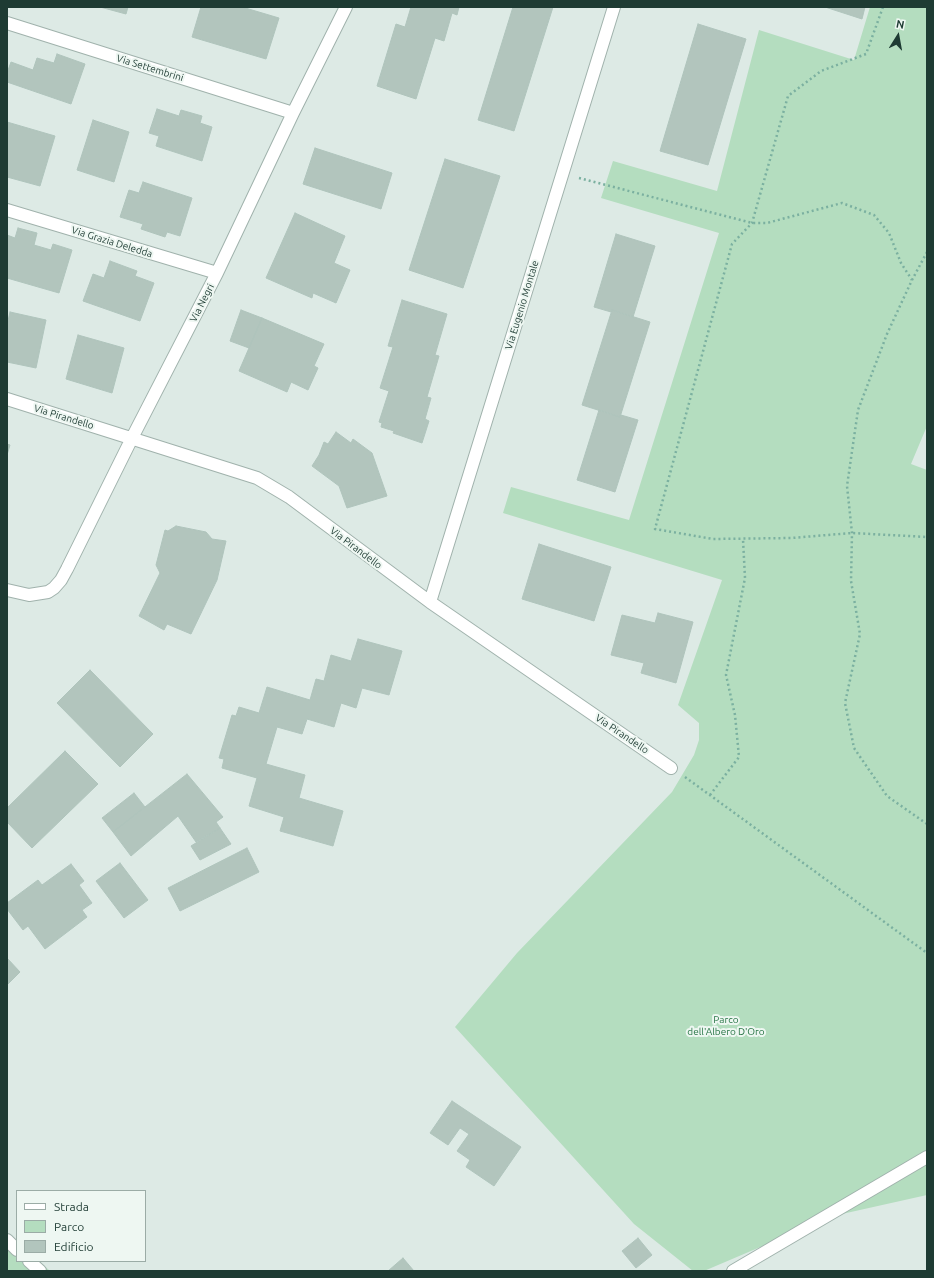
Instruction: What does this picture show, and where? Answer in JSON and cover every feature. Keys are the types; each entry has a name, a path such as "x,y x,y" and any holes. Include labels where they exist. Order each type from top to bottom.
{"street":[{"name":"Via Negri","path":"7,590 29,595 48,592 61,580 68,569 132,438 217,273 293,112 346,7"},
{"name":"Via Eugenio Montale","path":"430,602 614,7"},
{"name":"Via Settembrini","path":"7,23 293,112"},
{"name":"Via Grazia Deledda","path":"7,210 217,273"},
{"name":"Via Pirandello","path":"7,399 257,478 289,498 430,602 671,768"},
{"path":"733,1271 927,1157"},
{"path":"7,1240 16,1249"},
{"path":"30,1262 40,1271"}],"path":[{"path":"883,7 866,54 821,71 788,96 752,223 732,244 655,529 713,539 791,538 852,533 927,537"},
{"path":"563,174 752,223 767,223 842,203 874,215 889,233 901,263 912,280"},
{"path":"927,252 912,280 887,334 858,410 847,486 852,533 851,581 860,634 845,703 854,748 888,796 927,824"},
{"path":"710,795 739,757 735,715 726,675 745,578 743,539"},
{"path":"671,768 927,954"}],"green space":[{"name":"Parco dell'Albero D'Oro","path":"870,7 927,7 927,426 911,464 927,470 927,1195 833,1216 704,1271 693,1271 634,1224 455,1027 517,953 672,792 694,755 699,740 699,723 678,705 722,580 503,513 511,487 629,520 719,233 601,198 613,161 717,191 759,30 854,60"},
{"path":"7,1234 16,1242 16,1262 40,1262 50,1271 7,1271"}],"building":[{"path":"100,7 128,7 126,14"},
{"path":"201,7 242,7 279,18 266,59 192,37"},
{"path":"411,7 459,7 457,15 452,13 444,41 435,38 416,99 377,86 396,24 405,27"},
{"path":"513,7 553,7 514,131 478,120"},
{"path":"825,7 865,7 862,19"},
{"path":"698,24 746,39 708,165 660,151"},
{"path":"57,54 85,64 71,104 7,82 7,73 11,62 33,70 37,58 54,63"},
{"path":"157,109 179,116 181,110 202,116 200,123 212,127 202,161 156,146 159,136 149,133"},
{"path":"93,120 129,132 114,182 77,170"},
{"path":"7,122 55,136 40,186 7,177"},
{"path":"315,148 392,173 381,209 303,184"},
{"path":"445,159 500,176 463,288 409,270"},
{"path":"143,182 192,198 180,236 167,232 165,237 141,229 143,224 120,217 129,190 139,193"},
{"path":"295,213 345,236 334,263 350,270 336,303 313,293 312,298 266,278"},
{"path":"18,228 37,233 34,245 51,250 53,244 72,250 59,293 7,278 7,235 15,238"},
{"path":"616,234 655,246 633,317 612,310 611,312 594,307"},
{"path":"110,261 137,271 135,276 154,283 140,321 83,301 93,274 104,278"},
{"path":"402,300 447,314 435,355 439,356 427,397 431,398 425,419 429,421 422,443 393,433 394,431 381,427 382,423 379,422 389,391 380,388 393,347 388,346"},
{"path":"241,310 262,318 249,348 230,341"},
{"path":"612,310 650,322 620,417 582,405"},
{"path":"10,312 46,320 36,368 7,362 7,325"},
{"path":"262,318 324,344 314,366 318,368 308,390 291,382 287,392 239,371"},
{"path":"78,335 124,348 112,393 66,379"},
{"path":"599,410 620,417 621,415 638,420 615,492 577,480"},
{"path":"336,432 351,443 353,439 372,453 387,496 347,508 339,486 312,466 319,455 324,442 328,444"},
{"path":"7,444 10,445 7,455"},
{"path":"176,526 206,532 212,539 226,541 217,580 191,634 167,624 164,630 139,616 160,573 156,565 165,530 168,531"},
{"path":"539,544 611,567 594,621 522,599"},
{"path":"658,613 693,622 676,683 641,673 644,663 611,655 622,615 655,623"},
{"path":"358,639 402,651 389,695 362,688 356,708 341,703 334,727 307,719 302,734 277,727 266,764 305,775 299,798 343,811 333,846 280,831 284,817 249,806 257,778 222,768 224,759 219,758 232,715 236,716 239,707 259,713 267,687 310,700 316,679 324,681 331,655 351,661"},
{"path":"90,670 153,734 120,767 57,703"},
{"path":"65,751 98,784 32,848 7,822 7,808"},
{"path":"187,774 223,817 216,822 220,828 196,842 178,816 131,856 113,832"},
{"path":"134,793 145,807 113,832 102,818"},
{"path":"220,828 231,844 200,860 191,846"},
{"path":"247,848 259,872 180,911 168,888"},
{"path":"120,863 148,900 124,918 96,881"},
{"path":"71,864 84,881 79,885 92,903 82,910 87,917 45,949 28,926 23,930 7,909 7,903 38,880 42,885"},
{"path":"7,958 20,972 7,985"},
{"path":"452,1101 521,1147 494,1186 466,1167 470,1160 457,1151 469,1134 460,1128 448,1145 430,1133"},
{"path":"638,1238 652,1255 636,1268 622,1251"},
{"path":"403,1258 414,1271 388,1271"}]}
